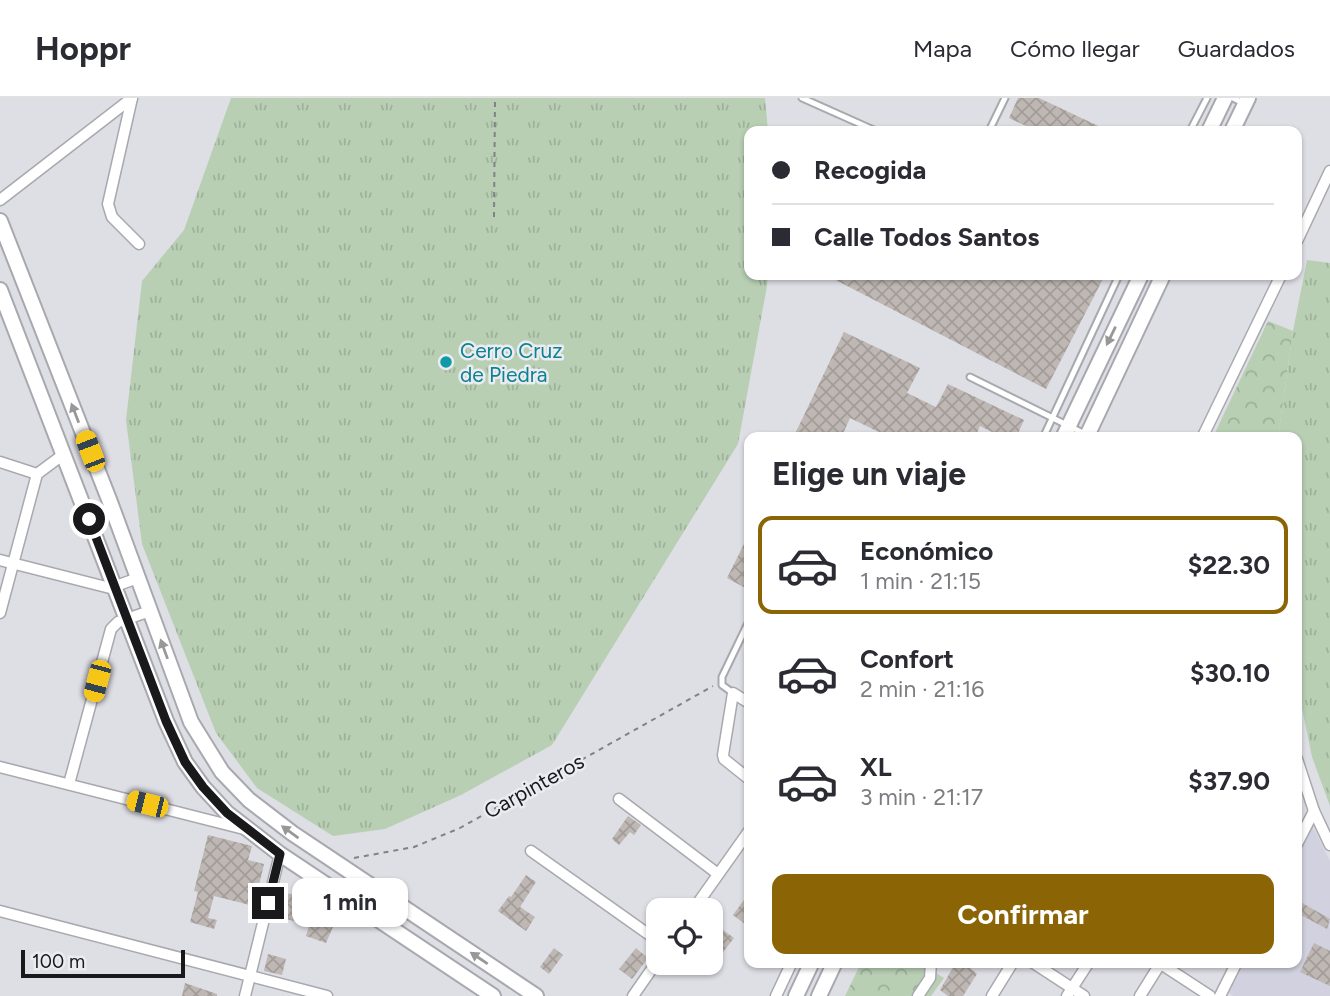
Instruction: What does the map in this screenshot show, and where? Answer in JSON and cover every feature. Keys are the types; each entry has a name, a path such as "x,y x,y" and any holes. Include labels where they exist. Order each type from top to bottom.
{"main road":[{"path":"1211,126 1225,98"},
{"path":"1234,126 1242,100"},
{"path":"0,221 191,722 222,772 249,800 292,833 536,996"},
{"path":"1065,432 1139,280"},
{"path":"1089,432 1161,280"},
{"path":"0,290 166,721 185,762 211,796 248,831 493,996"},
{"path":"796,996 809,968"},
{"path":"819,996 832,968"}],"street":[{"path":"0,201 132,98"},
{"path":"132,98 108,204 112,217 139,244"},
{"path":"1302,228 1330,171"},
{"path":"1205,432 1279,280"},
{"path":"0,613 37,474 64,454"},
{"path":"0,462 37,474"},
{"path":"0,560 105,588 116,588 138,578"},
{"path":"69,784 111,629 118,622 150,611"},
{"path":"744,700 733,693 723,755 724,759 744,775"},
{"path":"0,767 248,831"},
{"path":"1302,774 1314,811 1330,845"},
{"path":"619,799 718,874"},
{"path":"1302,834 1314,811"},
{"path":"701,898 744,838"},
{"path":"531,851 646,932"},
{"path":"245,996 280,854"},
{"path":"0,912 327,996"},
{"path":"776,996 789,968"},
{"path":"918,996 930,978 931,968"},
{"path":"992,996 1009,968"},
{"path":"1039,968 1069,992 1084,996"},
{"path":"1069,992 1085,968"},
{"path":"1140,996 1156,968"},
{"path":"1167,968 1210,996"},
{"path":"1220,996 1234,968"},
{"path":"633,996 648,975"}],"lane":[{"path":"802,98 865,126"},
{"path":"991,126 1005,98"},
{"path":"1193,126 1207,98"},
{"path":"1046,432 1117,280"},
{"path":"970,377 1052,418 1065,432"},
{"path":"733,693 721,682 744,632"}],"path":[{"path":"494,217 495,98"},
{"name":"Carpinteros","path":"336,862 414,846 460,828 721,682"}],"shaded area":[{"path":"1312,825 1330,861 1330,996 1233,996 1229,993 1242,968 1302,968 1302,846"}],"green space":[{"path":"231,98 765,98 768,126 744,126 744,280 768,280 738,444 552,745 461,795 385,829 333,836 257,788 216,733 142,544 126,420 142,281 184,230"},
{"path":"1307,260 1330,263 1330,806 1312,757 1302,708 1302,432 1279,432 1293,331"},
{"path":"1268,321 1293,331 1279,432 1215,432"},
{"path":"859,968 928,968 944,978 931,996 845,996"}],"building":[{"path":"1018,98 1039,98 1098,126 1026,126 1009,118"},
{"path":"836,280 1102,280 1046,389"},
{"path":"844,332 920,368 907,393 936,407 948,384 1024,420 1019,432 992,432 980,426 978,432 879,432 850,418 844,432 796,432"},
{"path":"744,544 744,587 727,578"},
{"path":"628,816 641,825 634,835 630,832 619,845 612,839"},
{"path":"208,835 252,846 248,860 264,864 254,906 214,896 208,918 217,920 214,929 190,922 198,892 194,891"},
{"path":"526,875 536,882 520,907 535,917 526,931 498,911"},
{"path":"284,892 296,896 294,906 313,911 314,909 336,920 326,943 306,936 309,926 277,916"},
{"path":"744,900 744,923 733,915"},
{"path":"1302,903 1330,919 1327,929 1302,916"},
{"path":"723,930 734,938 723,952"},
{"path":"1314,943 1330,951 1330,986 1300,972"},
{"path":"554,948 563,955 549,974 540,967"},
{"path":"636,948 646,956 646,961 632,979 619,969"},
{"path":"268,954 286,959 282,975 264,971"},
{"path":"953,968 970,968 977,974 963,996 948,996 940,990"},
{"path":"185,983 217,994 217,996 182,996"}],"place":[{"name":"Cerro Cruz de Piedra","path":"446,362"}],"route":[{"path":"89,519 166,721 185,762 227,813 280,854 268,903"}]}
